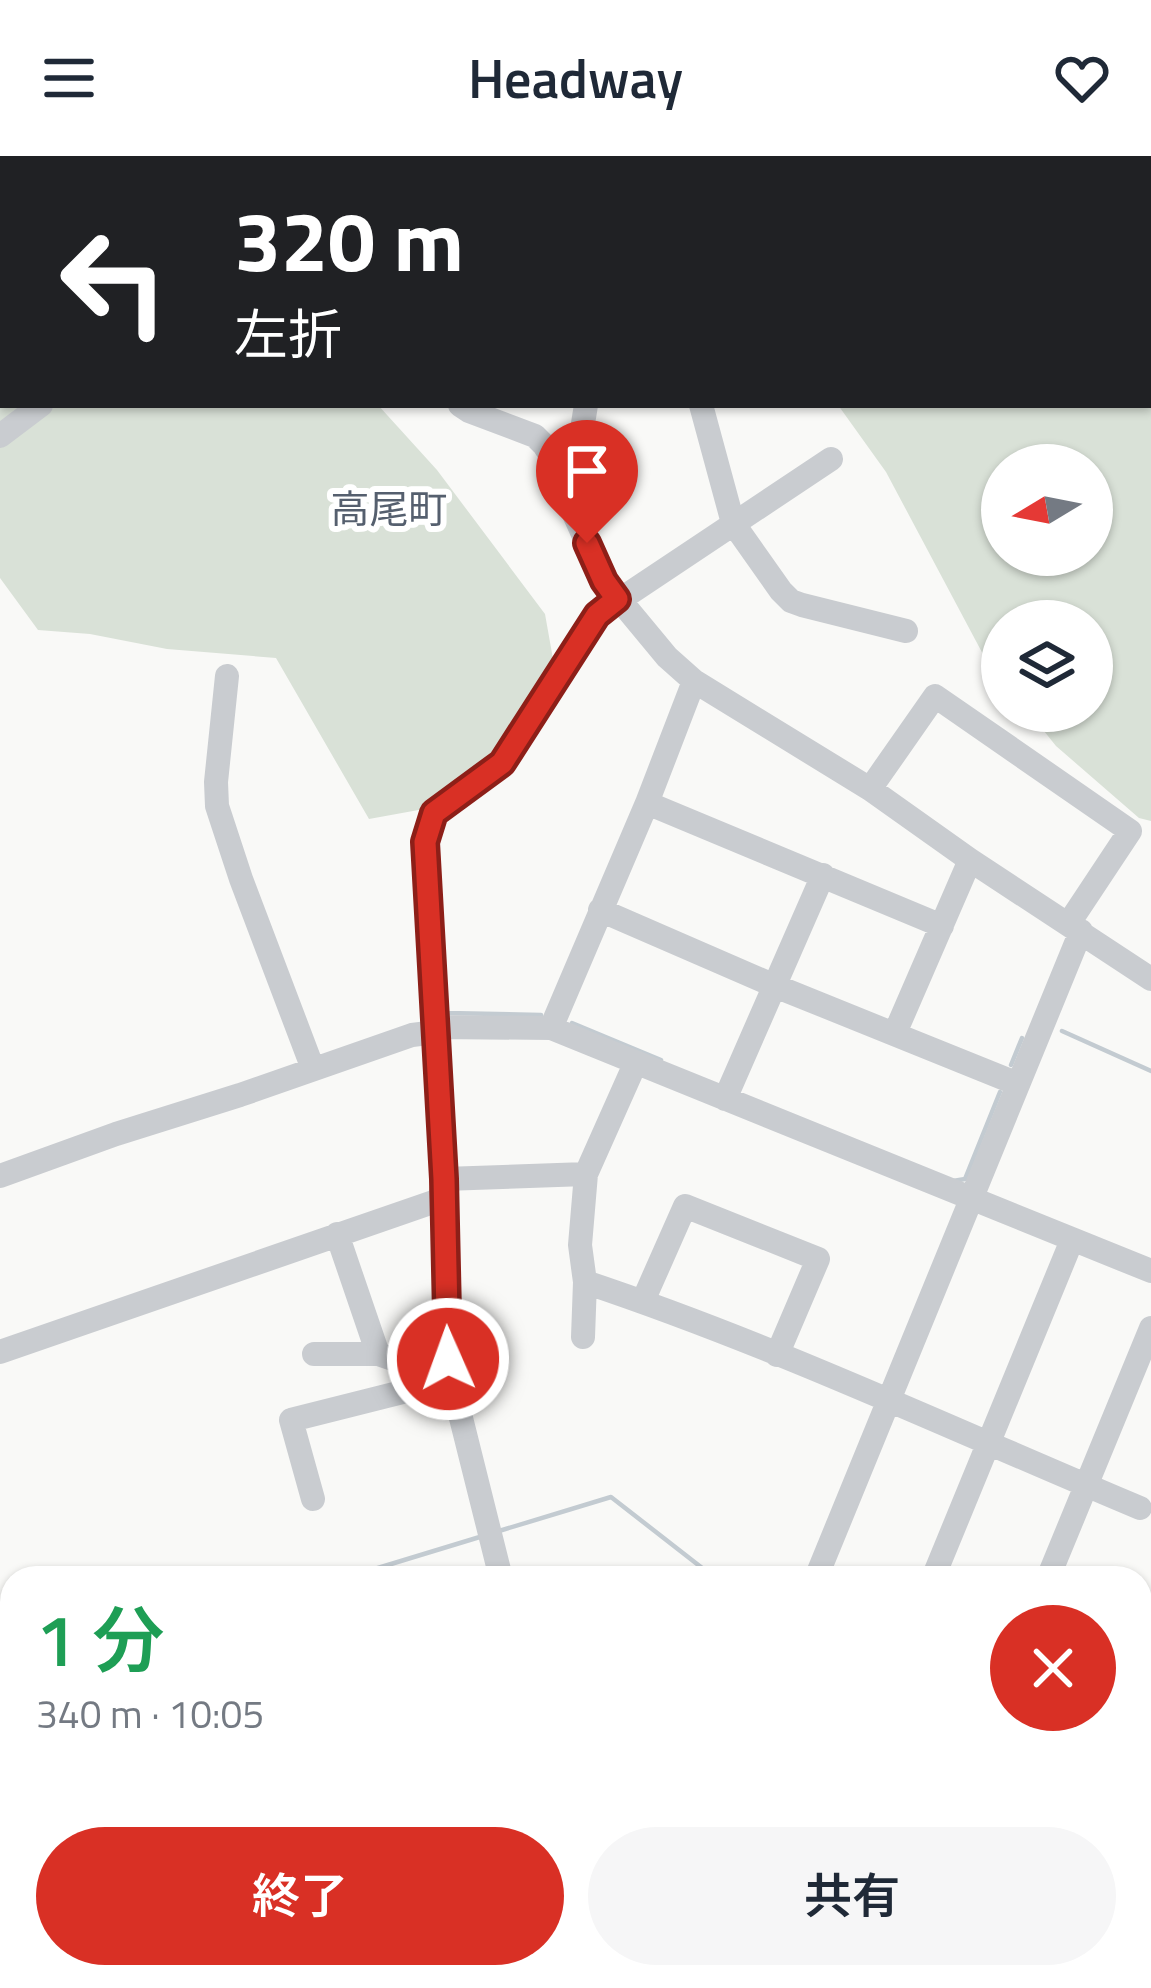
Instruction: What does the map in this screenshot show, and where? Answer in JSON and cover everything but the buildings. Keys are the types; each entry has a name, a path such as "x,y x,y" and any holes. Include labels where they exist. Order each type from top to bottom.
{"street":[{"path":"0,436 37,408"},
{"path":"464,408 535,436 555,462 604,581 667,657 694,681 870,789 1151,979"},
{"path":"570,505 586,408"},
{"path":"702,408 733,523 781,591 791,601 906,631"},
{"path":"498,1566 449,1369 428,827 434,813 502,763 597,615 831,459"},
{"path":"227,676 217,806 313,1069"},
{"path":"551,1028 694,681"},
{"path":"821,1566 973,1200 1075,927 1130,831 934,696 870,789"},
{"path":"647,803 942,926"},
{"path":"895,1033 970,860"},
{"path":"725,1099 823,875"},
{"path":"600,910 1018,1084"},
{"path":"0,1176 436,1027 551,1028 1151,1271"},
{"path":"583,1337 585,1282 580,1245 586,1174 635,1064"},
{"path":"444,1179 586,1174"},
{"path":"0,1352 440,1200 444,1179"},
{"path":"643,1301 685,1206 818,1259 777,1355"},
{"path":"337,1234 379,1354"},
{"path":"938,1566 1072,1240"},
{"path":"585,1282 889,1400 1140,1508"},
{"path":"1053,1566 1151,1328"},
{"path":"314,1354 379,1354 407,1364 449,1369"},
{"path":"313,1499 291,1420 449,1369"}],"shaded area":[{"path":"0,408 381,408 437,470 545,614 553,659 545,683 497,749 424,809 369,819 276,658 167,649 90,634 38,630 0,578"},
{"path":"840,408 1151,408 1151,821 1139,818 1045,732 1113,732 1113,600 981,600 981,650 886,472"}],"waterway":[{"path":"446,1009 447,1013 541,1015"},
{"path":"572,1023 661,1060"},
{"path":"1062,1031 1151,1071"},
{"path":"1011,1065 1022,1038"},
{"path":"953,1181 965,1179 1000,1092"},
{"path":"499,1531 611,1497 700,1566"},
{"path":"384,1566 483,1536"}],"district":[{"name":"高尾町","path":"389,509"}],"route":[{"path":"448,1359 444,1179 425,842 434,813 502,763 597,615 617,599 587,543"}]}
